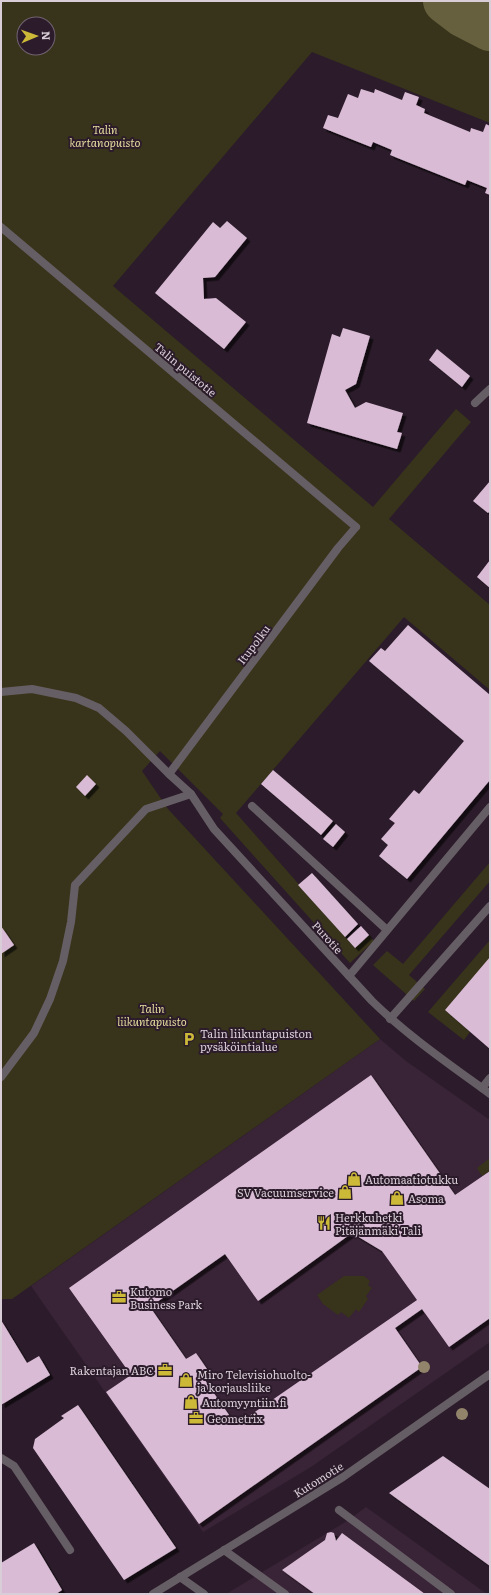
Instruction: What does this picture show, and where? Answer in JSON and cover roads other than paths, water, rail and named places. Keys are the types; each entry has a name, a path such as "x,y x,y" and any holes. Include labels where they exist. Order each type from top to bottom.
{"street":[{"name":"Talin puistotie","path":"1,227 356,527"},
{"path":"475,403 490,389"},
{"name":"Itupolku","path":"169,774 338,548 356,527"},
{"name":"Purotie","path":"1,692 32,689 76,698 99,708 126,731 191,794 214,829 390,1019 490,1094"},
{"path":"1,1077 34,1033 50,999 64,961 72,922 75,885 146,809 191,794"},
{"path":"252,806 387,930"},
{"path":"349,976 490,807"},
{"path":"390,1019 490,906"},
{"path":"482,1088 490,1078"},
{"name":"Kutomotie","path":"153,1594 343,1477 490,1374"},
{"path":"1,1458 14,1466 70,1550"},
{"path":"339,1510 451,1594"},
{"path":"224,1550 284,1594"},
{"path":"180,1577 204,1594"}],"waterway":[{"path":"446,1 463,14 490,28"}],"place":[{"name":"Talin liikuntapuiston pysäköintialue","path":"189,1039"},
{"name":"Automaatiotukku","path":"354,1179"},
{"name":"SV Vacuumservice","path":"345,1192"},
{"name":"Asoma","path":"397,1198"},
{"name":"Herkkuhetki Pitäjänmäki Tali","path":"324,1223"},
{"name":"Kutomo Business Park","path":"119,1297"},
{"name":"Rakentajan ABC","path":"165,1370"},
{"name":"Miro Televisiohuolto- ja korjausliike","path":"186,1380"},
{"name":"Automyyntiin.fi","path":"191,1402"},
{"name":"Geometrix","path":"196,1418"}],"park label":[{"name":"Talin kartanopuisto","path":"105,135"},
{"name":"Talin liikuntapuisto","path":"152,1014"}]}
